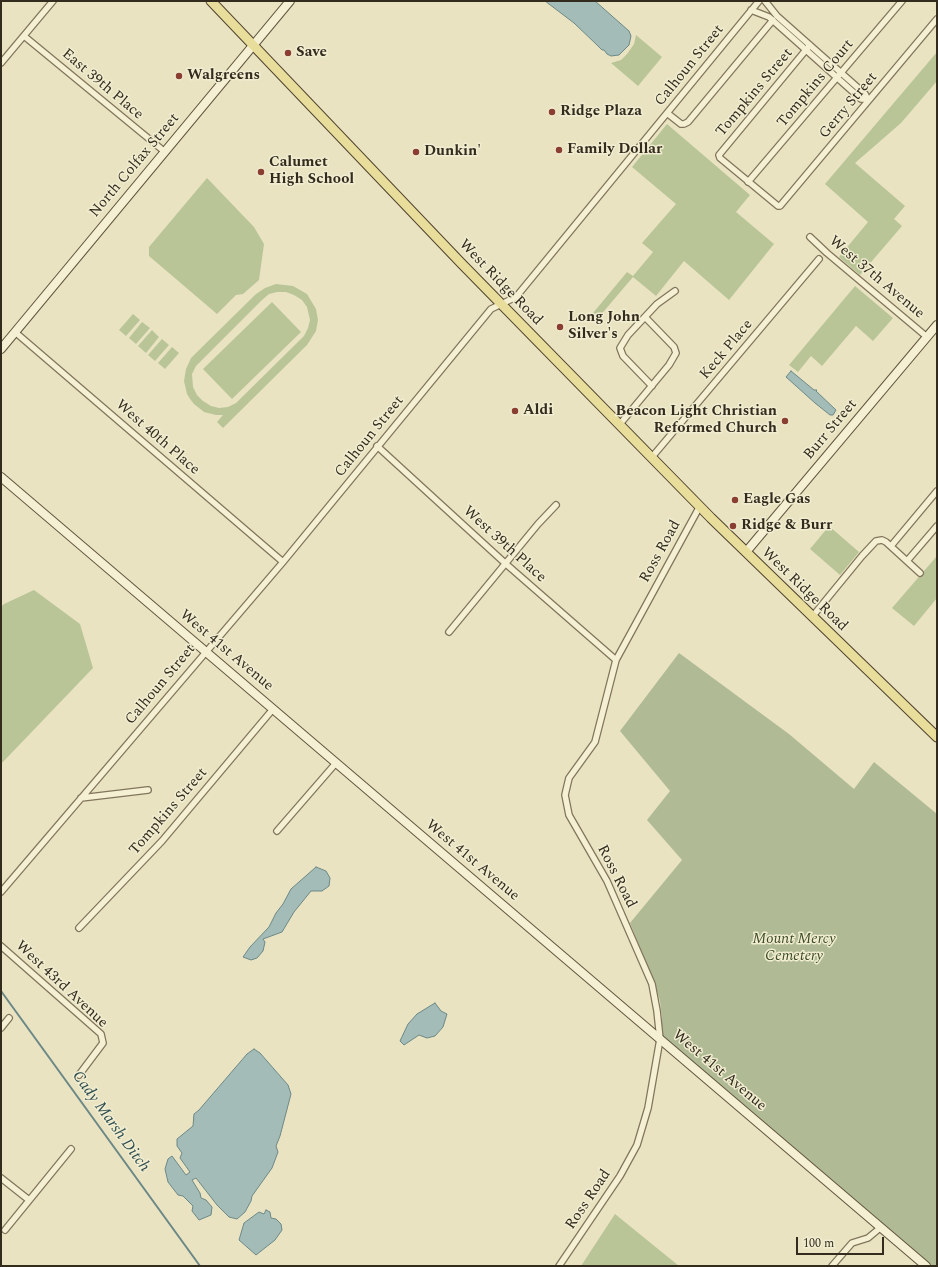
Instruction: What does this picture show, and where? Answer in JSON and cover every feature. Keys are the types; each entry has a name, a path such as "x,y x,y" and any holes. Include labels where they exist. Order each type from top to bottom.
{"main road":[{"name":"West Ridge Road","path":"212,1 501,304 700,506 812,617 936,735"}],"street":[{"path":"1,63 53,1"},
{"name":"North Colfax Street","path":"1,349 290,1"},
{"name":"Calhoun Street","path":"1,892 282,562 491,309 516,297 759,1"},
{"path":"765,1 774,13 808,48"},
{"name":"Tompkins Court","path":"748,182 902,1"},
{"path":"752,10 773,20 839,75 865,94 868,100"},
{"name":"Gerry Street","path":"748,182 780,206 937,19"},
{"path":"668,113 680,123 684,124 690,120 773,20"},
{"name":"East 39th Place","path":"24,36 164,152"},
{"name":"Tompkins Street","path":"748,182 719,156 808,48"},
{"name":"West 37th Avenue","path":"810,237 826,253 927,337"},
{"name":"Keck Place","path":"652,457 819,259"},
{"path":"652,386 623,356 620,350 624,341 645,317 661,300 675,291"},
{"path":"620,424 671,363 676,350 645,317"},
{"name":"Burr Street","path":"746,552 937,325"},
{"name":"West 40th Place","path":"15,332 282,562"},
{"name":"West 39th Place","path":"377,446 506,564 616,660"},
{"name":"West 41st Avenue","path":"1,477 926,1266"},
{"path":"891,546 937,491"},
{"path":"449,632 538,524 556,505"},
{"name":"Ross Road","path":"559,1266 620,1176 637,1145 648,1108 660,1039 652,984 607,881 569,815 565,795 569,778 595,742 616,660 700,506"},
{"path":"907,561 937,526"},
{"path":"812,617 874,542 882,540 891,546 920,573"},
{"name":"Tompkins Street","path":"79,928 162,841 273,709"},
{"path":"277,831 336,763"},
{"path":"81,798 148,790"},
{"name":"West 43rd Avenue","path":"1,946 101,1034 103,1043 79,1075"},
{"path":"1,1028 9,1018"},
{"path":"5,1230 71,1149"},
{"path":"1,1178 29,1200"},
{"path":"832,1266 852,1244 868,1238 880,1228"}],"green space":[{"path":"636,35 662,57 638,86 611,63 621,60 627,54 634,44"},
{"path":"937,52 937,81 901,123 855,163 905,206 894,219 902,226 860,275 839,257 868,222 825,184"},
{"path":"667,124 750,195 736,212 774,244 729,300 684,261 656,296 633,277 599,317 593,313 627,272 633,276 653,252 642,243 676,204 632,167"},
{"path":"207,178 254,227 264,244 259,280 243,294 236,295 217,314 149,256 149,247"},
{"path":"276,284 293,286 307,294 316,309 318,320 316,331 307,345 223,428 217,422 223,415 204,412 190,399 187,394 184,381 186,369 191,358 256,294 265,288","holes":["286,292 302,300 307,307 310,320 304,336 236,403 228,407 219,408 211,406 203,401 197,395 193,387 192,374 196,366 269,294"]},
{"path":"855,286 893,318 873,341 856,326 822,366 811,356 798,372 789,365"},
{"path":"272,302 301,332 232,399 203,369"},
{"path":"133,314 140,320 126,336 119,330"},
{"path":"142,322 150,328 136,344 129,338"},
{"path":"152,330 159,337 146,353 138,346"},
{"path":"162,339 169,345 155,361 148,355"},
{"path":"172,347 179,353 165,369 158,363"},
{"path":"829,526 859,552 840,575 810,549"},
{"path":"936,557 937,598 914,626 892,608"},
{"path":"34,590 80,624 93,668 1,764 1,607 4,604"},
{"name":"Mount Mercy Cemetery","path":"679,653 789,734 854,789 874,762 937,814 937,1266 929,1266 662,1036 660,1001 653,979 630,923 682,860 647,820 670,791 620,731"},
{"path":"615,1214 679,1266 581,1266"}],"water":[{"path":"545,1 595,1 629,31 631,36 629,45 619,55 611,56 607,54 574,23"},
{"path":"791,371 814,390 817,390 816,391 836,410 833,415 830,415 815,403 786,377"},
{"path":"316,867 326,871 330,878 329,886 322,891 311,891 294,912 282,932 263,939 265,942 263,951 257,958 251,960 243,957 250,947 269,927 291,889"},
{"path":"435,1003 441,1011 447,1014 443,1027 435,1036 427,1038 419,1035 404,1045 400,1041 408,1024 417,1014"},
{"path":"254,1049 260,1053 288,1085 291,1094 276,1146 278,1152 272,1168 252,1196 245,1212 237,1219 229,1217 217,1205 196,1178 192,1180 200,1193 201,1198 206,1200 212,1207 211,1215 199,1220 192,1211 193,1206 183,1196 178,1195 168,1182 165,1169 168,1159 172,1156 186,1175 190,1172 180,1158 182,1153 177,1146 177,1139 193,1126 194,1114 247,1054"},
{"path":"266,1210 270,1212 271,1218 276,1219 281,1224 282,1230 275,1240 256,1255 239,1240 244,1223 259,1212 264,1214"}],"waterway":[{"name":"Cady Marsh Ditch","path":"1,991 200,1266"}],"place":[{"name":"Save","path":"288,53"},
{"name":"Walgreens","path":"179,76"},
{"name":"Ridge Plaza","path":"552,112"},
{"name":"Family Dollar","path":"559,150"},
{"name":"Dunkin'","path":"416,152"},
{"name":"Calumet High School","path":"261,172"},
{"name":"Long John Silver's","path":"560,327"},
{"name":"Aldi","path":"515,411"},
{"name":"Beacon Light Christian Reformed Church","path":"785,421"},
{"name":"Eagle Gas","path":"735,500"},
{"name":"Ridge & Burr","path":"733,526"}]}
